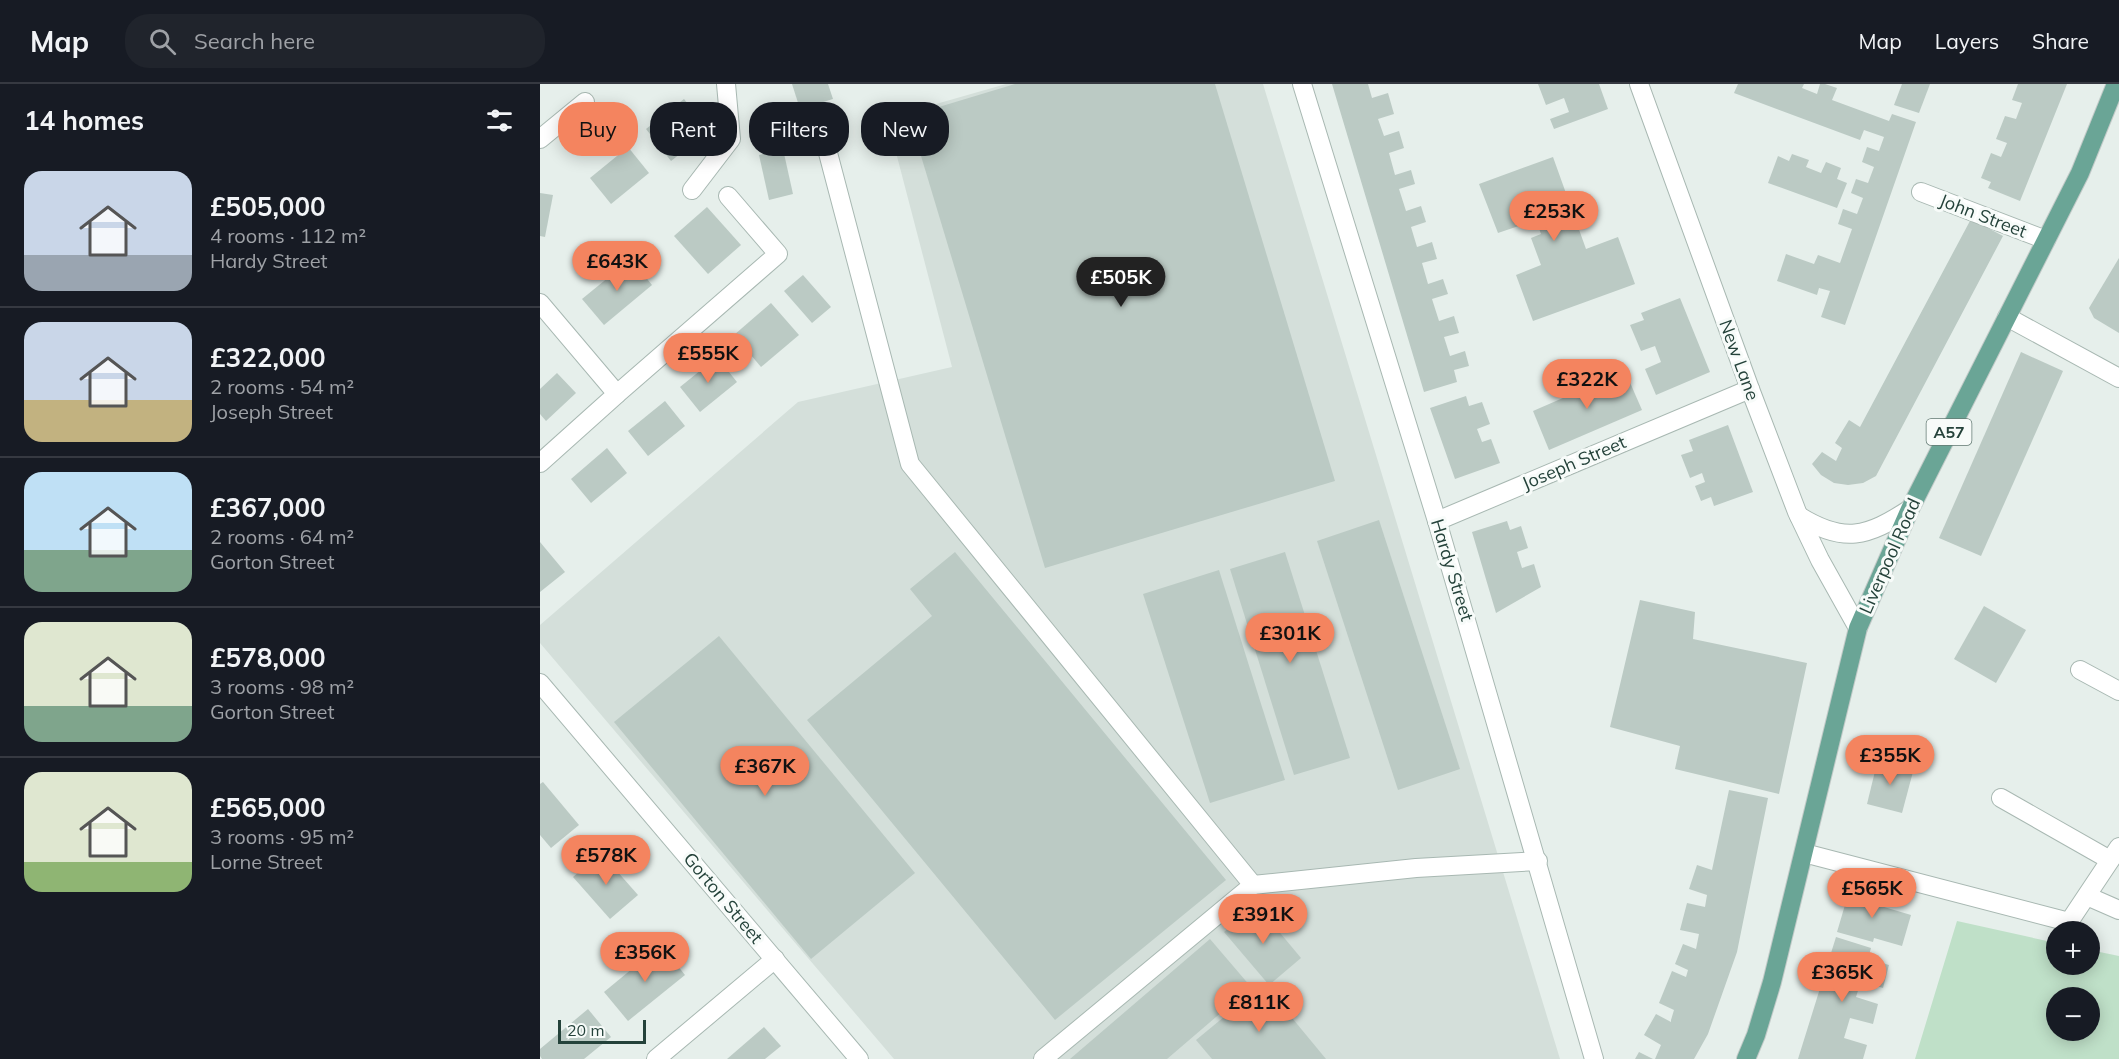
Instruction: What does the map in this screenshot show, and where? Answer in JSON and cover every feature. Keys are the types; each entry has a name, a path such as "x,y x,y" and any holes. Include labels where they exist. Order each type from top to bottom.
{"main road":[{"name":"Liverpool Road","path":"1746,1059 1772,982 1858,628 1910,510 2080,173 2116,84"}],"street":[{"path":"692,190 731,139 726,84"},
{"name":"Hardy Street","path":"1302,84 1437,521 1594,1059"},
{"name":"New Lane","path":"1640,84 1750,389 1799,516 1820,560 1858,628"},
{"path":"540,139 558,124"},
{"path":"829,156 910,464 1253,885"},
{"name":"John Street","path":"1921,192 2046,240"},
{"path":"540,463 778,254 728,196"},
{"path":"540,303 617,394"},
{"path":"2007,316 2119,378"},
{"name":"Joseph Street","path":"1437,521 1750,389"},
{"path":"1799,516 1825,530 1849,535 1870,531 1910,510"},
{"path":"2080,670 2119,691"},
{"name":"Gorton Street","path":"540,683 859,1059"},
{"path":"1804,853 2069,922 2115,854 2001,798"},
{"path":"1043,1059 1253,885 1416,868 1538,861"},
{"path":"2087,896 2119,910"},
{"path":"656,1059 775,959"}],"shaded area":[{"path":"1006,84 1263,84 1560,1059 894,1059 540,643 540,625 798,402 952,367 897,156 949,156 949,102 943,102"}],"green space":[{"path":"1957,921 2046,941 2046,975 2100,975 2100,952 2119,956 2119,1059 1915,1059"}],"building":[{"path":"792,84 828,84 833,99 823,102 798,102"},
{"path":"1015,84 1215,84 1335,481 1045,568 921,156 949,156 949,104"},
{"path":"1332,84 1368,84 1372,98 1388,93 1394,114 1378,119 1384,136 1399,131 1404,148 1389,153 1395,175 1411,170 1415,184 1399,189 1406,211 1421,206 1426,222 1411,227 1417,247 1432,242 1437,259 1422,263 1428,284 1443,279 1448,294 1432,299 1439,321 1454,316 1459,333 1444,337 1450,356 1465,351 1469,366 1454,370 1457,382 1424,392"},
{"path":"1538,84 1599,84 1608,109 1554,129 1550,119 1569,112 1564,98 1546,105"},
{"path":"1738,84 1804,84 1802,88 1817,94 1820,84 1825,84 1837,88 1832,100 1889,121 1892,114 1916,122 1845,325 1821,317 1830,291 1819,288 1817,295 1777,281 1786,254 1814,264 1818,255 1840,263 1852,229 1838,224 1843,209 1857,214 1863,198 1851,193 1856,179 1868,183 1874,167 1862,162 1867,147 1879,151 1884,137 1864,130 1860,140 1734,93"},
{"path":"1902,84 1930,84 1919,113 1894,105"},
{"path":"2018,84 2067,84 2020,201 1988,188 1991,182 1981,178 1991,153 2001,157 2007,143 1996,139 2005,116 2016,119 2022,103 2012,100"},
{"path":"1792,154 1809,160 1806,167 1821,173 1826,162 1841,168 1837,179 1847,183 1837,208 1768,183 1778,156 1789,161"},
{"path":"617,156 635,156 649,173 611,204 590,178"},
{"path":"667,156 677,156 671,161"},
{"path":"759,156 785,156 793,194 769,200"},
{"path":"1553,157 1586,249 1618,237 1635,284 1533,321 1516,275 1541,265 1531,238 1541,234 1536,220 1498,233 1479,184"},
{"path":"540,193 553,195 545,237 540,236"},
{"path":"707,207 741,245 708,274 674,236"},
{"path":"1971,219 2003,236 1876,476 1863,483 1848,485 1834,483 1821,475 1812,464 1822,452 1836,461 1842,448 1835,443 1849,420 1860,427"},
{"path":"2119,258 2119,333 2094,318 2089,308"},
{"path":"631,259 652,285 604,325 582,299"},
{"path":"803,275 831,307 812,323 784,291"},
{"path":"1680,298 1710,372 1656,395 1645,369 1661,362 1655,346 1641,351 1630,325 1644,320 1641,313"},
{"path":"771,303 799,335 761,367 734,335"},
{"path":"2021,352 2063,371 1981,556 1939,538"},
{"path":"717,357 737,382 700,412 680,387"},
{"path":"1625,371 1642,410 1549,450 1533,411"},
{"path":"557,373 576,393 546,421 540,414 540,389"},
{"path":"1466,396 1469,406 1482,402 1490,424 1477,429 1482,442 1491,439 1500,463 1455,479 1430,408"},
{"path":"665,401 685,426 648,456 628,431"},
{"path":"1728,425 1753,492 1714,506 1711,497 1701,501 1695,486 1705,482 1702,473 1690,478 1681,455 1693,451 1689,440"},
{"path":"607,448 627,473 591,503 571,479"},
{"path":"1379,520 1460,769 1398,790 1317,541"},
{"path":"1507,521 1510,530 1521,526 1528,548 1517,552 1522,568 1534,564 1541,587 1496,613 1472,532"},
{"path":"540,542 565,572 540,592"},
{"path":"955,552 1226,880 1055,1020 807,720 932,616 910,589"},
{"path":"1285,552 1350,758 1294,775 1230,569"},
{"path":"1219,570 1285,780 1210,803 1143,594"},
{"path":"1640,600 1695,612 1693,639 1807,663 1779,794 1675,769 1680,746 1610,727"},
{"path":"1984,606 2026,630 1996,683 1954,659"},
{"path":"719,636 915,873 811,959 614,722"},
{"path":"1878,759 1914,768 1902,813 1867,804"},
{"path":"543,782 579,825 551,848 540,835 540,784"},
{"path":"1729,790 1768,798 1737,952 1708,1034 1694,1059 1655,1059 1661,1045 1644,1035 1656,1014 1671,1022 1674,1010 1659,1003 1672,971 1686,977 1688,970 1675,964 1683,944 1696,949 1699,934 1680,930 1687,903 1705,907 1707,895 1689,889 1697,865 1712,870"},
{"path":"601,853 638,895 610,919 573,877"},
{"path":"1850,888 1886,900 1884,907 1911,915 1902,946 1874,938 1873,942 1837,932"},
{"path":"1257,905 1301,958 1269,985 1224,932"},
{"path":"1836,937 1871,948 1868,959 1889,965 1883,988 1861,981 1856,997 1878,1004 1873,1024 1850,1018 1844,1038 1867,1045 1863,1059 1798,1059"},
{"path":"1210,939 1251,987 1167,1059 1070,1059"},
{"path":"661,945 685,975 628,1021 604,992"},
{"path":"1264,984 1326,1059 1212,1059 1196,1040"},
{"path":"588,1009 611,1037 584,1059 542,1059 540,1049"},
{"path":"764,1027 781,1046 765,1059 727,1059"},
{"path":"1639,1052 1653,1059 1635,1059"}]}
